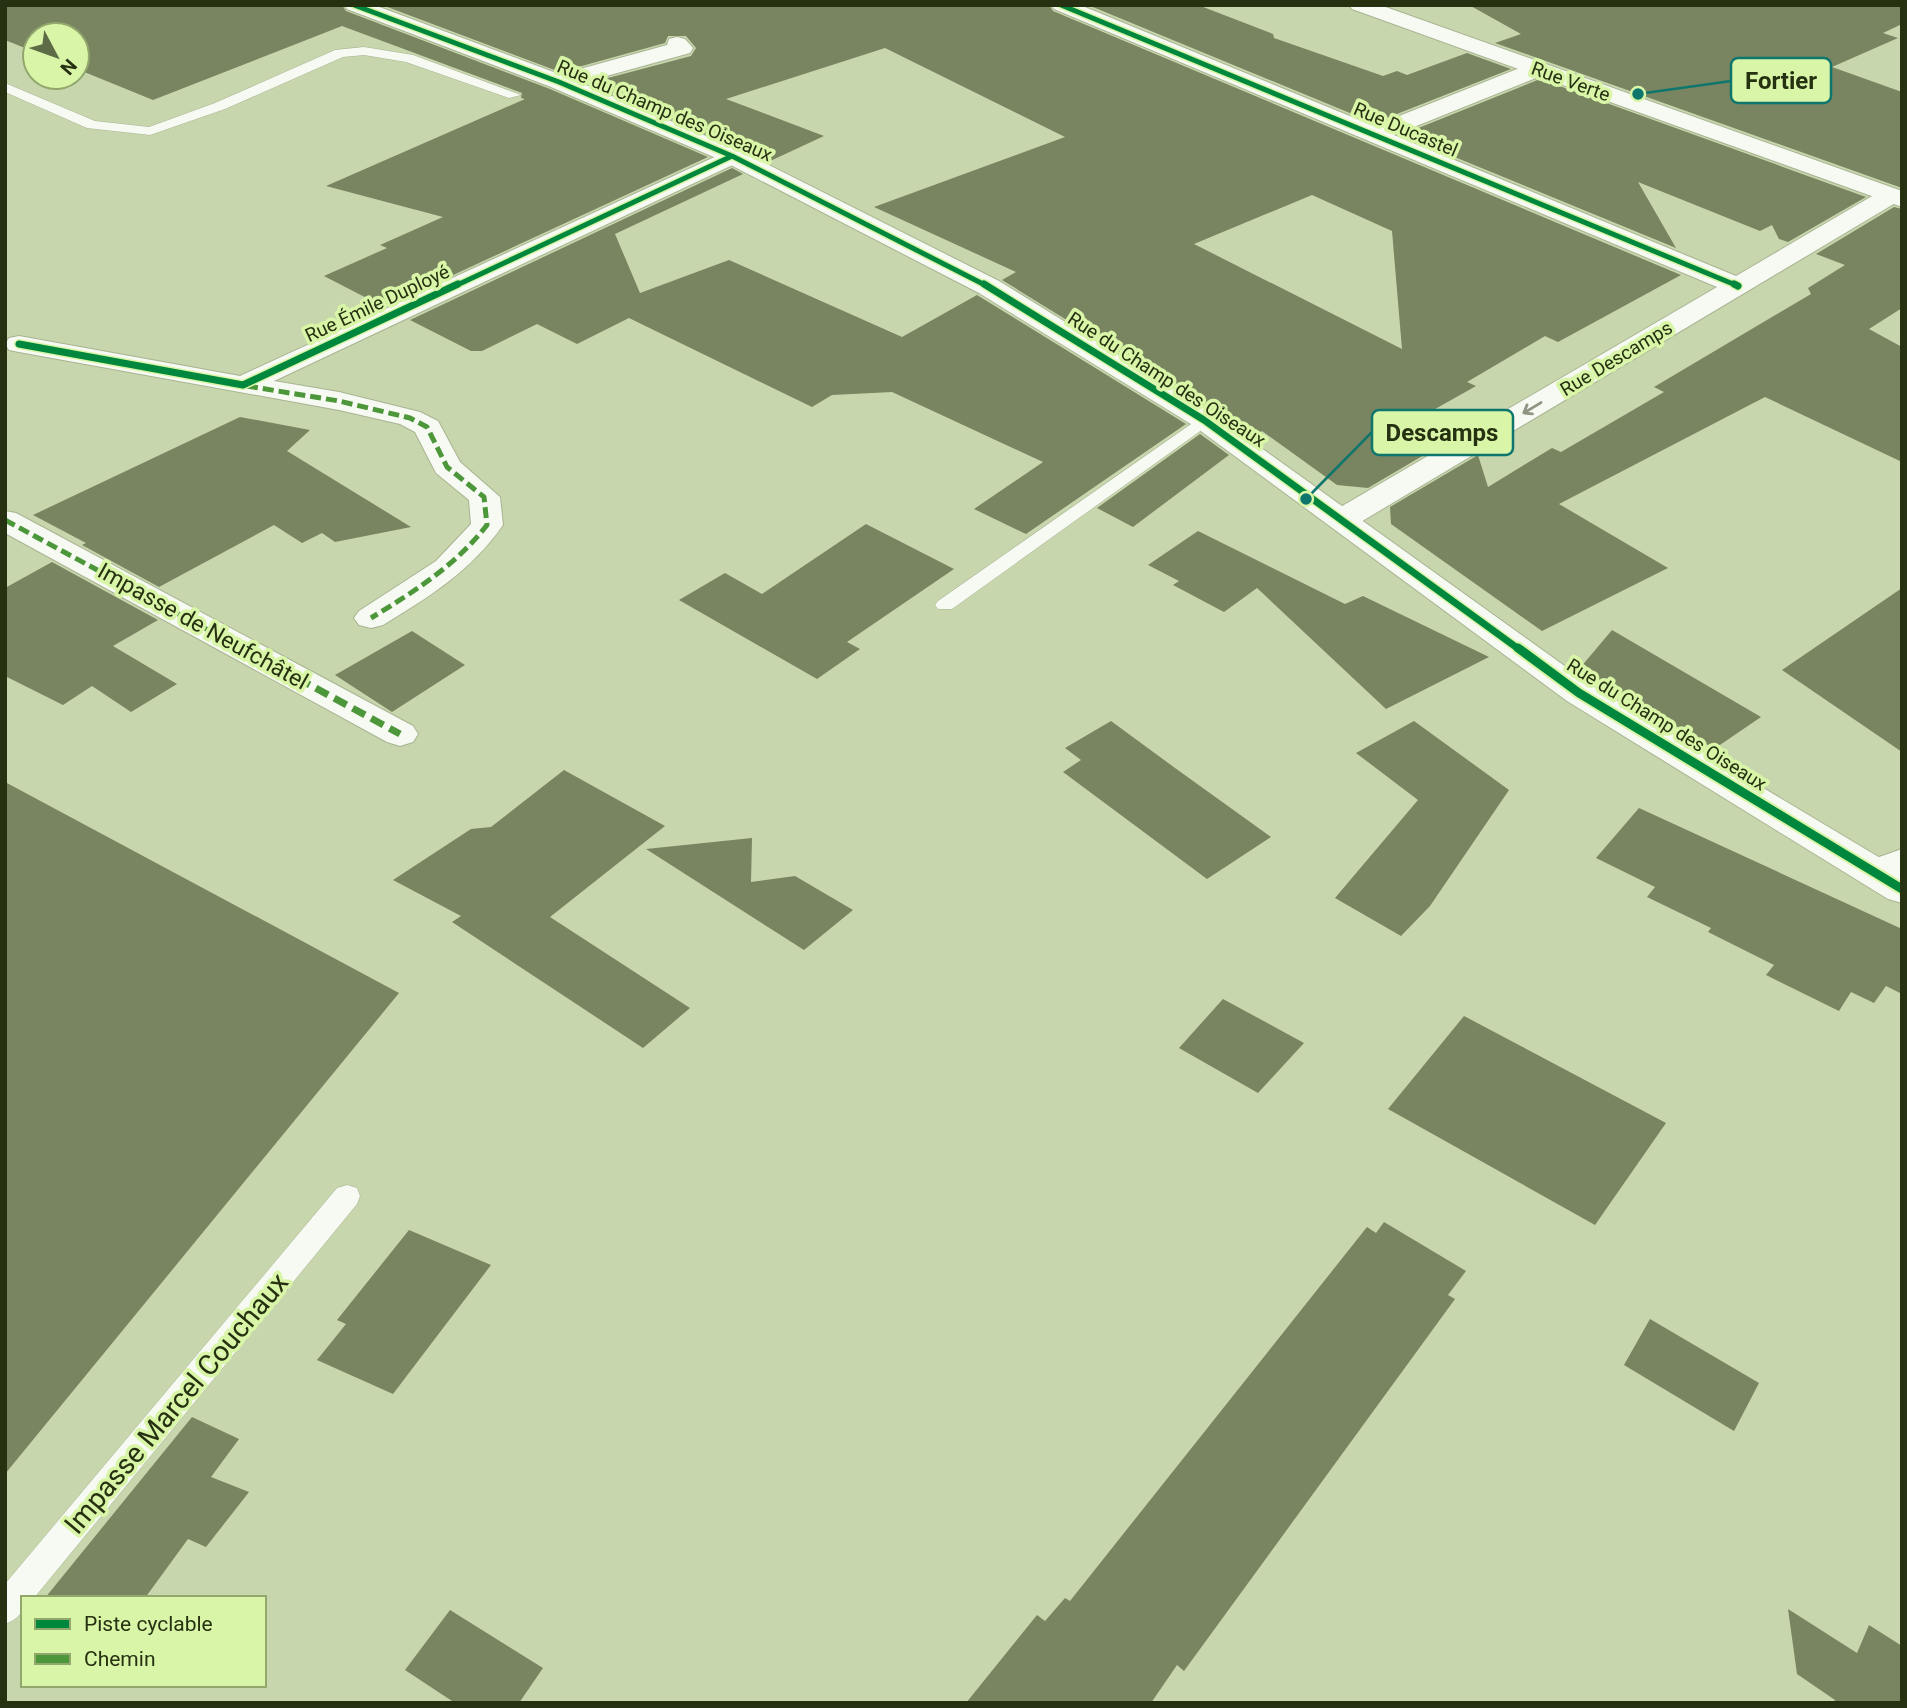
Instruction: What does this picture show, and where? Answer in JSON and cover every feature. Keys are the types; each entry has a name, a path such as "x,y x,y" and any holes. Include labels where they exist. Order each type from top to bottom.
{"street":[{"name":"Rue Ducastel","path":"1061,5 1738,286"},
{"name":"Rue Verte","path":"1359,5 1895,198"},
{"name":"Rue du Champ des Oiseaux","path":"366,7 559,82 732,156 792,184 989,287 1204,420 1579,693 1893,875"},
{"path":"559,82 682,48 677,44"},
{"path":"1373,135 1538,69"},
{"name":"Rue Émile Duployé","path":"243,385 732,156"},
{"name":"Rue Descamps","path":"1343,519 1738,286 1895,198"},
{"path":"19,344 339,401 410,418 427,427 447,467 484,497 487,525 467,553 446,572 371,618"},
{"name":"Impasse de Neufchâtel","path":"5,520 400,734"}],"lane":[{"path":"5,87 92,125 138,131 167,127 340,54 364,51 408,58 514,95"},
{"path":"945,605 1204,420"},
{"name":"Impasse Marcel Couchaux","path":"5,1609 347,1196"}],"building":[{"path":"5,5 342,5 346,11 550,89 708,157 384,307 324,276 387,248 380,245 443,217 326,186 525,99 521,98 522,93 342,26 153,100 91,75 91,21 21,21 21,46 5,40"},
{"path":"382,5 1049,5 1053,11 1681,275 1558,342 1545,336 1467,382 1476,386 1405,426 1446,442 1368,488 1337,485 1262,431 1252,438 1216,412 1002,280 1016,272 874,207 1065,137 885,48 726,99 824,136 768,162 589,83 691,56 696,48 686,36 668,36 665,43 560,72","holes":["1312,195 1392,231 1402,349 1194,244"]},
{"path":"1088,5 1198,5 1273,34 1274,38 1383,76 1397,71 1407,75 1467,53 1511,69 1374,123"},
{"path":"1469,5 1902,5 1902,24 1883,33 1898,38 1832,67 1902,92 1902,188 1495,43 1521,34"},
{"path":"1540,79 1866,197 1788,242 1779,239 1772,225 1760,231 1638,182 1676,248 1401,135"},
{"path":"732,168 743,174 615,234 640,293 729,260 902,337 977,295 1186,424 1026,534 974,509 1043,462 892,392 832,395 812,407 629,318 577,344 537,324 482,351 471,351 410,320"},
{"path":"1894,207 1902,209 1902,308 1869,329 1902,347 1902,462 1765,397 1559,504 1668,568 1542,631 1391,524 1390,507 1478,455 1488,487 1552,448 1561,452 1664,392 1654,387 1811,294 1808,288 1845,265 1816,254"},
{"path":"240,417 310,430 287,451 411,527 335,542 322,533 302,543 274,525 159,587 33,515"},
{"path":"1200,434 1229,455 1133,527 1097,508"},
{"path":"866,524 954,569 847,642 860,649 817,679 679,600 725,573 762,594"},
{"path":"1198,531 1345,604 1363,596 1489,657 1386,709 1257,588 1224,612 1173,585 1179,581 1148,565"},
{"path":"52,562 158,620 113,646 177,684 131,712 92,686 63,705 5,676 5,588"},
{"path":"1902,588 1902,752 1782,670"},
{"path":"1612,630 1761,717 1714,749 1580,668"},
{"path":"412,631 465,665 392,712 335,675"},
{"path":"1111,721 1271,837 1207,879 1063,772 1081,760 1065,748"},
{"path":"1414,721 1509,790 1430,906 1401,936 1335,898 1418,800 1356,753"},
{"path":"564,770 665,826 550,917 690,1008 643,1048 452,922 461,916 393,880 471,829 491,827"},
{"path":"5,782 399,993 5,1474"},
{"path":"1639,808 1902,929 1902,994 1886,986 1874,1003 1851,992 1839,1011 1766,975 1774,965 1708,932 1711,928 1647,897 1655,887 1596,858"},
{"path":"752,838 751,882 795,876 853,910 804,950 646,849"},
{"path":"1223,999 1304,1043 1258,1093 1179,1048"},
{"path":"1464,1016 1666,1123 1595,1225 1388,1109"},
{"path":"1384,1222 1466,1271 1448,1295 1455,1299 1184,1671 1177,1665 1151,1703 966,1703 1037,1615 1045,1621 1065,1598 1070,1601 1367,1227 1376,1233"},
{"path":"409,1230 491,1265 393,1394 317,1360 346,1324 337,1320"},
{"path":"1650,1319 1759,1383 1734,1431 1624,1365"},
{"path":"192,1417 239,1439 211,1477 249,1492 206,1547 188,1539 146,1596 47,1596"},
{"path":"1788,1609 1857,1653 1869,1625 1902,1646 1902,1703 1834,1703 1835,1700 1797,1674"},
{"path":"450,1610 543,1668 519,1703 455,1703 405,1670"}],"marked path":[{"path":"247,386 339,401 410,418 427,427 447,467 484,497 487,525 461,556 420,588 371,618"},
{"path":"5,520 400,734"}],"cycle path":[{"path":"354,5 559,82 732,156 792,184 989,287 1204,420 1579,693 1902,889"},
{"path":"1061,5 1738,286"},
{"path":"19,344 243,385 732,156"}],"place":[{"name":"Fortier","path":"1638,94"},
{"name":"Descamps","path":"1306,499"}]}
